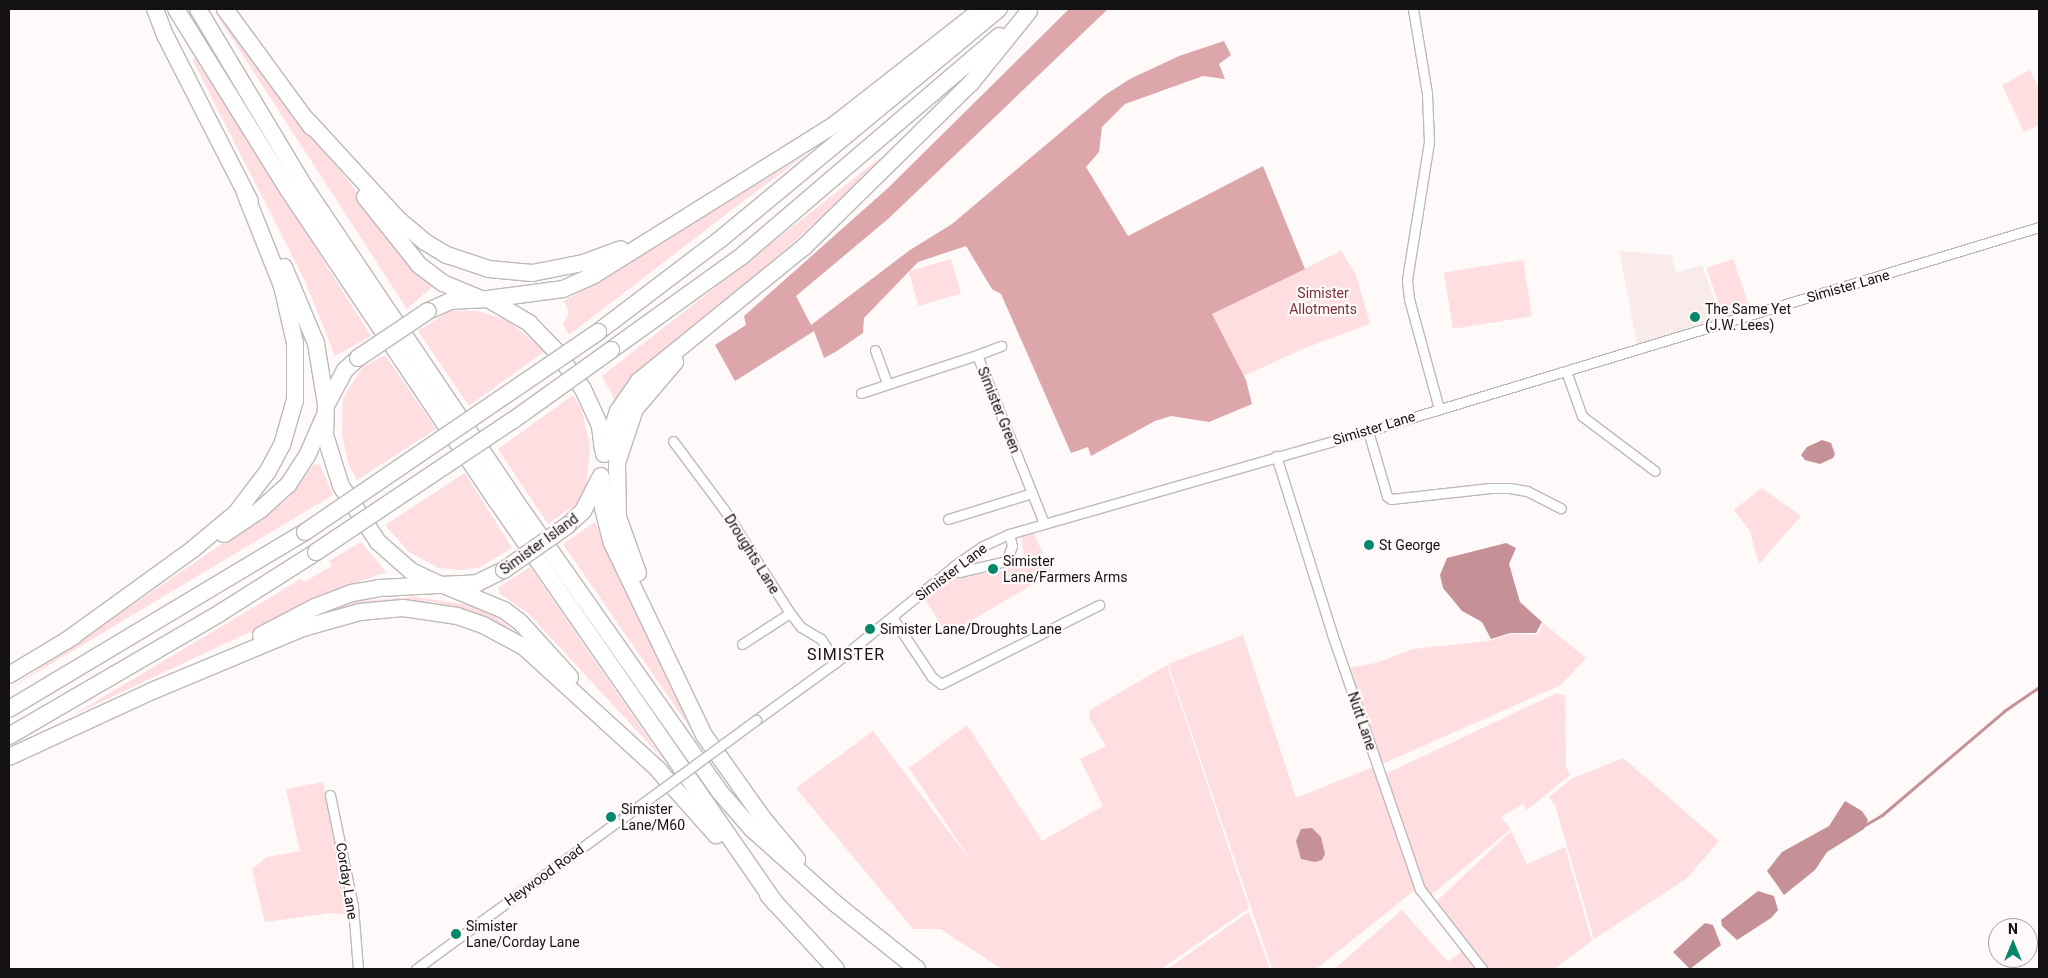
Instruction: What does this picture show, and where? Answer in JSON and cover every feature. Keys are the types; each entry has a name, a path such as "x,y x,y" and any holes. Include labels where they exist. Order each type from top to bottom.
{"highway":[{"path":"155,9 166,37 300,300 316,343 325,411 327,448 335,474 378,542 411,571 504,610 521,623 660,771 775,903 836,969"},
{"path":"176,9 290,191 496,500 775,903"},
{"path":"198,9 302,183 501,480 676,733 752,829 836,904 917,969"},
{"path":"225,9 307,120 400,221 425,242 447,255 488,269 532,273 583,263 684,220"},
{"path":"9,675 66,641 275,498 298,471 340,378 358,358 428,311 450,301 548,292 579,283 684,220 834,125 982,9"},
{"path":"9,710 305,532 598,332 723,237 999,9"},
{"path":"604,454 618,411 639,381 804,247 971,83 1030,10"},
{"path":"9,736 220,613 316,552 512,421 743,255 1030,10"},
{"name":"Simister Island","path":"152,691 315,606 379,588 477,583 504,570 568,525 583,511 601,476 604,454 593,408 555,350 530,323 483,298 443,283 419,265 307,120"},
{"path":"66,641 193,549 236,513 268,471 282,445 294,400 295,343 282,286 245,193"},
{"path":"679,685 618,517 618,462 627,426 644,394 738,302"},
{"path":"601,476 603,508 612,543 704,735 762,817 836,904"},
{"path":"9,757 152,691 303,628 339,617 382,609 432,610 483,625 524,647 660,771"}],"street":[{"path":"1413,9 1427,94 1429,142 1407,280 1409,300 1439,409"},
{"name":"Simister Lane","path":"756,720 836,662 954,566 983,546 1009,534 1368,431 2039,227"},
{"path":"977,355 1001,346"},
{"path":"875,350 887,383"},
{"name":"Simister Green","path":"861,393 977,355 1044,523"},
{"path":"1566,370 1582,416 1655,471"},
{"path":"1368,431 1387,496 1391,499 1490,488 1510,488 1527,491 1561,508"},
{"name":"Droughts Lane","path":"673,441 723,508 790,613 801,627 821,639 836,662"},
{"name":"Nutt Lane","path":"1276,456 1332,634 1420,889 1482,969"},
{"path":"948,519 1032,493"},
{"path":"954,566 959,572 1006,561 1012,546 1009,534"},
{"path":"892,617 932,677 940,684 1099,605"},
{"path":"742,644 790,613"},
{"name":"Heywood Road","path":"416,969 756,720"},
{"name":"Corday Lane","path":"330,795 353,906 358,969"}],"shaded area":[{"path":"1069,9 1108,9 888,219 796,296 811,325 910,250 952,224 1105,95 1130,79 1179,56 1224,41 1231,55 1219,64 1225,79 1203,76 1125,104 1102,127 1099,152 1086,167 1128,236 1263,166 1305,269 1212,314 1246,380 1252,404 1209,422 1171,416 1155,421 1091,456 1088,447 1071,453 1001,294 992,289 966,246 918,262 864,318 863,333 837,351 824,358 814,331 735,381 715,345 746,325 744,316 888,188"},
{"path":"1619,251 1671,255 1676,273 1702,265 1722,321 1637,344"},
{"path":"1822,440 1831,443 1835,454 1833,458 1820,464 1805,460 1801,455 1807,447"},
{"path":"1506,543 1516,548 1509,564 1520,602 1542,622 1536,633 1510,633 1491,639 1482,622 1462,611 1443,588 1440,575 1447,558"},
{"path":"1845,801 1862,811 1868,820 1864,829 1827,852 1815,870 1784,895 1767,871 1782,852 1829,826"},
{"path":"1312,828 1321,837 1325,854 1322,860 1315,862 1301,859 1296,841 1301,829"},
{"path":"1758,891 1774,896 1778,910 1771,918 1737,940 1722,926 1721,920"},
{"path":"1705,923 1713,925 1721,945 1690,969 1673,952"}],"green space":[{"path":"213,9 424,277 435,284 407,309"},
{"path":"195,58 371,336 335,356 305,281 193,61"},
{"path":"2030,70 2039,89 2039,125 2024,132 2002,85"},
{"path":"807,154 569,335 563,325 569,312 564,301"},
{"path":"880,158 884,162 741,289 638,371 615,400 602,376"},
{"name":"Simister Allotments","path":"1341,251 1356,275 1370,324 1307,347 1244,376 1212,314"},
{"path":"951,259 961,294 919,306 909,271"},
{"path":"1733,259 1751,310 1724,319 1707,268"},
{"path":"1523,260 1532,316 1453,329 1444,273"},
{"path":"449,311 477,311 507,320 545,351 469,406 418,331"},
{"path":"385,355 436,429 357,480 348,463 342,434 343,398 363,367"},
{"path":"573,395 582,410 590,447 586,489 578,503 548,524 498,449"},
{"path":"314,464 320,465 333,495 9,689 288,499"},
{"path":"465,473 512,548 478,568 460,570 439,568 409,552 385,525"},
{"path":"1762,488 1801,516 1759,564 1750,531 1734,510"},
{"path":"595,522 669,681 704,748 563,544"},
{"path":"1033,532 1052,573 947,635 925,599 959,576 1003,571 1016,565 1024,554 1021,536"},
{"path":"361,542 386,572 345,587 71,716 301,579 304,582 332,566 329,561"},
{"path":"530,567 662,758 529,614 499,593 499,587"},
{"path":"415,597 469,605 490,612 520,636 471,612 433,602 385,601 310,621 308,617 359,601"},
{"path":"1543,623 1586,658 1561,685 1382,764 1349,668 1376,663 1413,649 1489,641 1510,634 1538,635"},
{"path":"1243,635 1296,798 1373,767 1416,889 1316,969 1272,969 1168,664"},
{"path":"1167,665 1249,908 1161,969 1002,969 940,929 913,929 796,788 873,731 974,865 909,768 967,725 1042,841 1103,806 1080,759 1106,746 1089,718 1090,710"},
{"path":"1557,693 1565,696 1566,767 1570,775 1527,810 1523,804 1501,817 1511,829 1431,895 1419,877 1383,775"},
{"path":"1623,758 1719,841 1687,878 1594,939 1555,805 1549,797 1571,779"},
{"path":"323,782 350,915 331,913 265,922 252,869 267,857 300,851 286,789"},
{"path":"1511,831 1527,864 1565,847 1592,941 1554,969 1489,969 1437,901"},
{"path":"1402,910 1448,962 1462,951 1475,969 1334,969"},
{"path":"1249,912 1270,969 1167,969"}],"waterway":[{"path":"1863,826 1882,815 2004,711 2039,687"}],"place":[{"name":"The Same Yet (J.W. Lees)","path":"1695,317"},
{"name":"St George","path":"1369,545"},
{"name":"Simister Lane/Farmers Arms","path":"993,569"},
{"name":"Simister Lane/Droughts Lane","path":"870,629"},
{"name":"Simister Lane/M60","path":"611,817"},
{"name":"Simister Lane/Corday Lane","path":"456,934"}],"district":[{"name":"SIMISTER","path":"846,655"}]}
